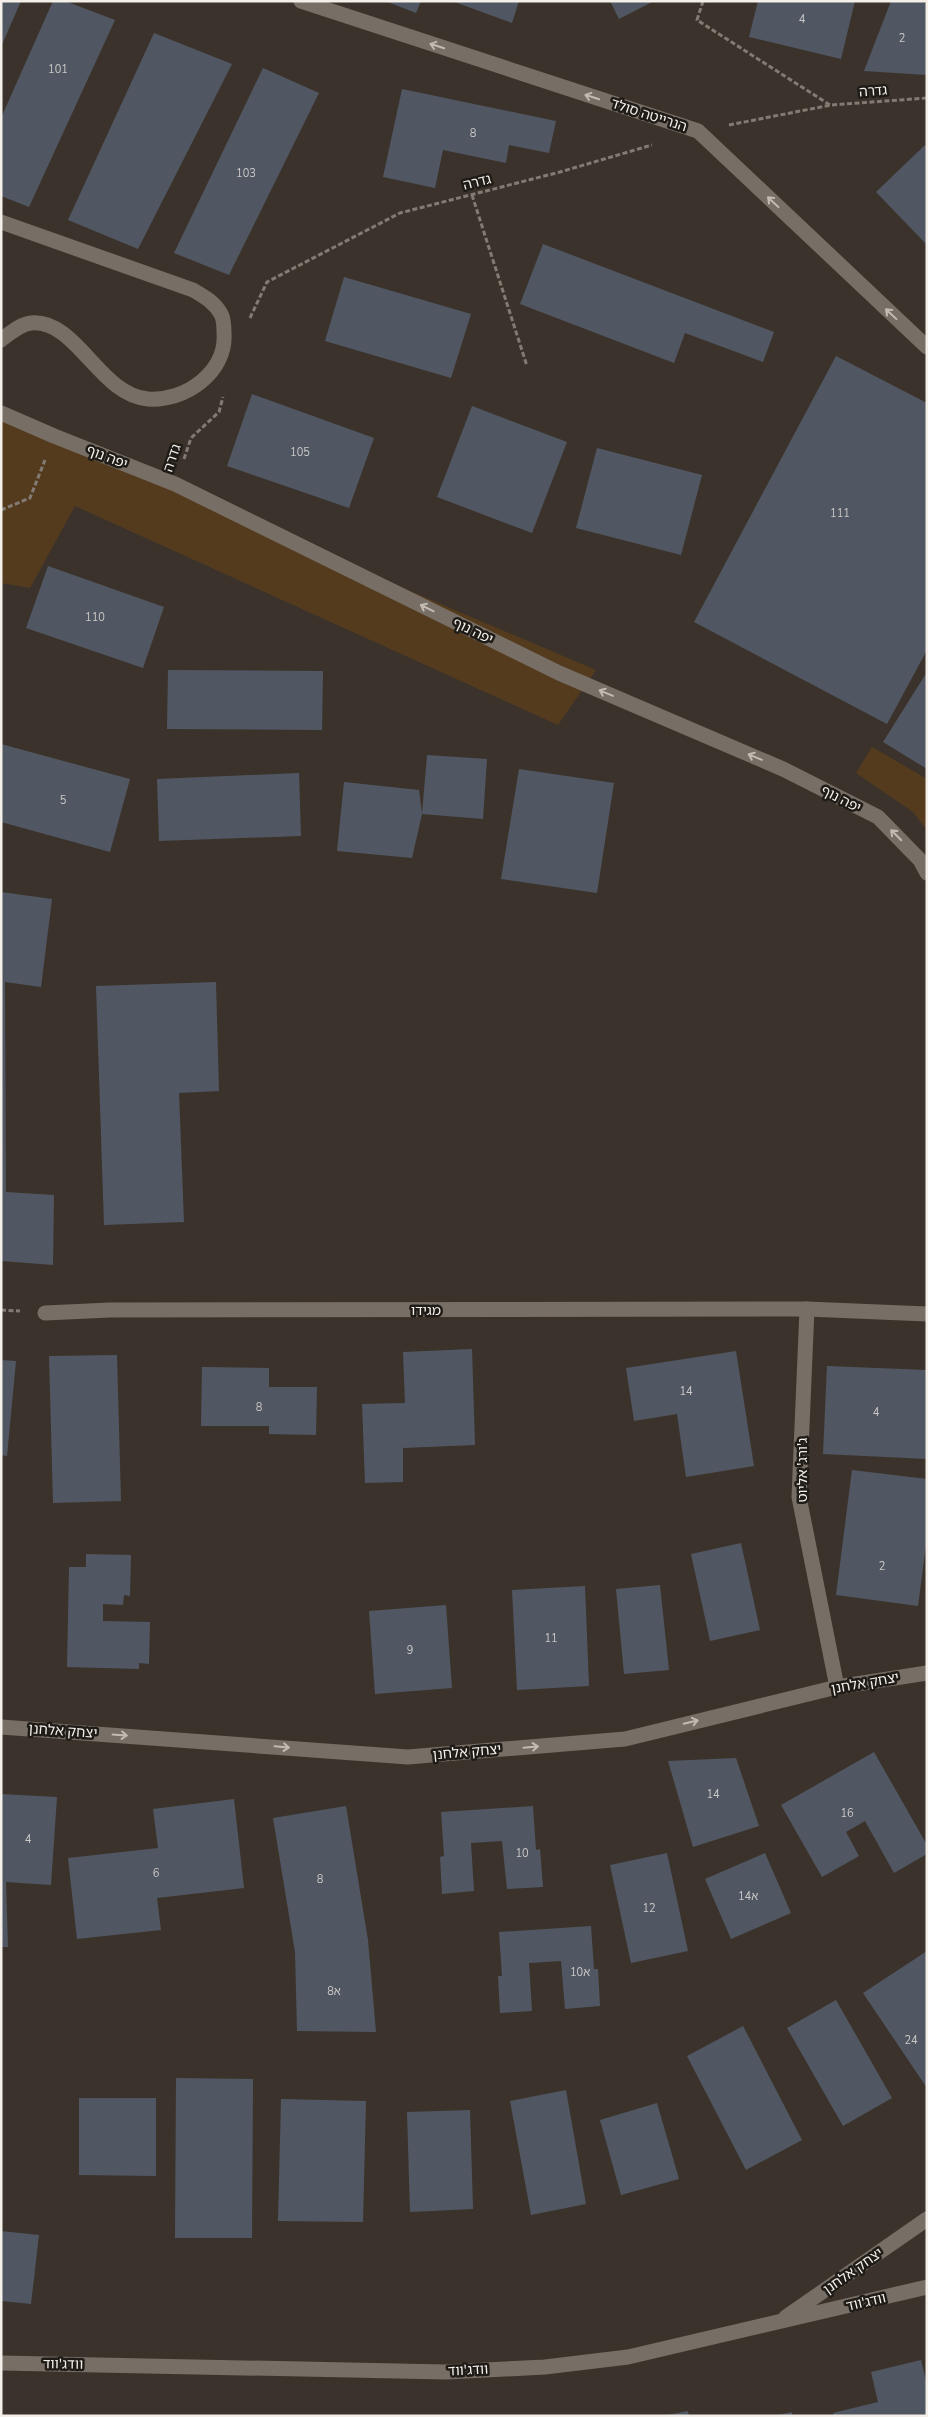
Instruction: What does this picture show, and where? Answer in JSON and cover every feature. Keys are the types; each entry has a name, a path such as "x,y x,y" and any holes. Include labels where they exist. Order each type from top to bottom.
{"street":[{"name":"הנרייטה סולד","path":"301,1 698,131 927,347"},
{"path":"1,222 193,290 212,301 223,316 225,340 220,362 200,384 170,397 148,399 126,393 106,377 72,340 52,327 30,323 15,330 1,340"},
{"name":"יפה נוף","path":"1,413 175,484 559,673 783,770 878,817 920,860 927,872"},
{"name":"מגידו","path":"45,1313 110,1310 807,1309 927,1314"},
{"name":"ג'ורג' אליוט","path":"807,1309 799,1497 838,1687"},
{"name":"יצחק אלחנן","path":"1,1727 408,1757 625,1739 838,1687 927,1673"},
{"name":"יצחק אלחנן","path":"779,2322 927,2220"},
{"name":"וודג'ווד","path":"1,2363 446,2372 545,2367 628,2357 927,2287"}],"path":[{"path":"703,1 697,20 831,105"},
{"name":"גדרה","path":"248,322 267,282 400,213 472,195 698,131 831,105 927,98"},
{"path":"472,195 527,366"},
{"name":"גדרה","path":"175,484 191,438 219,412 224,393"},
{"path":"1,510 30,498 54,436"}],"shaded area":[{"path":"1,417 596,670 558,725 75,506 30,588 1,583"},
{"path":"872,747 927,779 927,830 913,812 856,773"}],"building":[{"path":"1,1 21,1 1,47"},
{"path":"53,1 65,1 115,20 29,207 1,196 1,118"},
{"path":"385,1 421,1 416,13"},
{"path":"452,1 519,1 512,23"},
{"path":"610,1 654,1 619,19"},
{"path":"758,1 855,1 841,59 749,37"},
{"path":"891,1 920,1 927,4 927,75 864,71"},
{"path":"154,33 232,64 138,249 68,220"},
{"path":"263,68 319,93 229,275 174,253"},
{"path":"402,89 556,121 549,153 509,145 506,163 443,150 435,188 383,177"},
{"path":"925,145 927,148 927,245 876,192"},
{"path":"543,244 774,332 763,362 685,333 674,363 520,304"},
{"path":"344,277 471,314 451,378 325,341"},
{"path":"836,356 927,403 927,650 887,724 694,622"},
{"path":"252,394 374,438 349,508 227,466"},
{"path":"472,406 567,442 532,533 437,497"},
{"path":"597,448 702,475 681,555 576,528"},
{"path":"48,566 164,607 143,668 26,628"},
{"path":"168,670 323,671 322,730 167,729"},
{"path":"927,672 927,769 883,742"},
{"path":"1,744 130,779 110,852 1,822"},
{"path":"427,755 487,759 483,819 422,814"},
{"path":"519,769 614,783 597,893 501,879"},
{"path":"299,773 301,836 159,841 157,779"},
{"path":"344,782 419,790 422,814 412,858 337,851"},
{"path":"1,892 52,899 41,987 5,982 6,1192 54,1195 53,1265 1,1261"},
{"path":"216,982 219,1091 179,1093 184,1222 104,1225 96,986"},
{"path":"472,1349 475,1445 403,1448 403,1482 365,1483 362,1404 405,1403 403,1352"},
{"path":"736,1351 754,1466 686,1477 677,1414 634,1421 626,1368"},
{"path":"117,1355 121,1501 53,1503 49,1356"},
{"path":"1,1360 16,1361 7,1456 1,1455"},
{"path":"827,1366 927,1370 927,1459 823,1454"},
{"path":"202,1367 269,1368 269,1387 317,1387 316,1435 269,1434 269,1426 201,1426"},
{"path":"852,1470 927,1479 927,1537 918,1606 836,1595"},
{"path":"741,1543 760,1630 710,1641 691,1554"},
{"path":"86,1554 131,1555 130,1596 124,1595 123,1605 103,1604 103,1621 150,1622 149,1664 139,1663 139,1669 67,1667 69,1567 86,1567"},
{"path":"660,1585 669,1670 624,1674 616,1589"},
{"path":"585,1586 589,1686 517,1690 512,1590"},
{"path":"446,1605 452,1688 375,1694 369,1611"},
{"path":"874,1752 927,1845 927,1854 894,1873 865,1821 846,1832 859,1856 822,1877 781,1805"},
{"path":"736,1758 759,1826 693,1847 668,1761"},
{"path":"1,1794 57,1797 51,1885 6,1882 8,1947 1,1947"},
{"path":"234,1799 244,1888 157,1898 161,1930 77,1939 68,1858 158,1848 153,1809"},
{"path":"346,1806 368,1940 376,2032 297,2031 295,1952 273,1818"},
{"path":"533,1806 536,1850 540,1849 543,1887 507,1889 502,1841 471,1843 474,1891 442,1894 440,1857 444,1856 441,1812"},
{"path":"667,1853 688,1951 631,1963 610,1865"},
{"path":"765,1853 791,1913 731,1939 705,1879"},
{"path":"591,1926 594,1969 598,1969 600,2006 565,2009 561,1961 529,1963 532,2011 500,2013 498,1976 502,1976 499,1932"},
{"path":"927,1951 927,2088 863,1993"},
{"path":"836,2000 892,2098 843,2126 787,2028"},
{"path":"743,2026 802,2140 746,2170 687,2056"},
{"path":"176,2078 253,2079 252,2238 175,2238"},
{"path":"566,2090 586,2204 531,2215 510,2101"},
{"path":"79,2098 156,2098 156,2176 79,2175"},
{"path":"281,2099 366,2101 363,2222 278,2221"},
{"path":"657,2103 679,2179 621,2195 600,2120"},
{"path":"470,2110 473,2209 410,2212 407,2112"},
{"path":"1,2231 39,2235 31,2304 1,2301"},
{"path":"921,2360 927,2385 927,2416 834,2416 833,2413 878,2402 871,2372"},
{"path":"688,2411 689,2416 667,2416 667,2415"},
{"path":"792,2412 792,2416 778,2415"}]}
